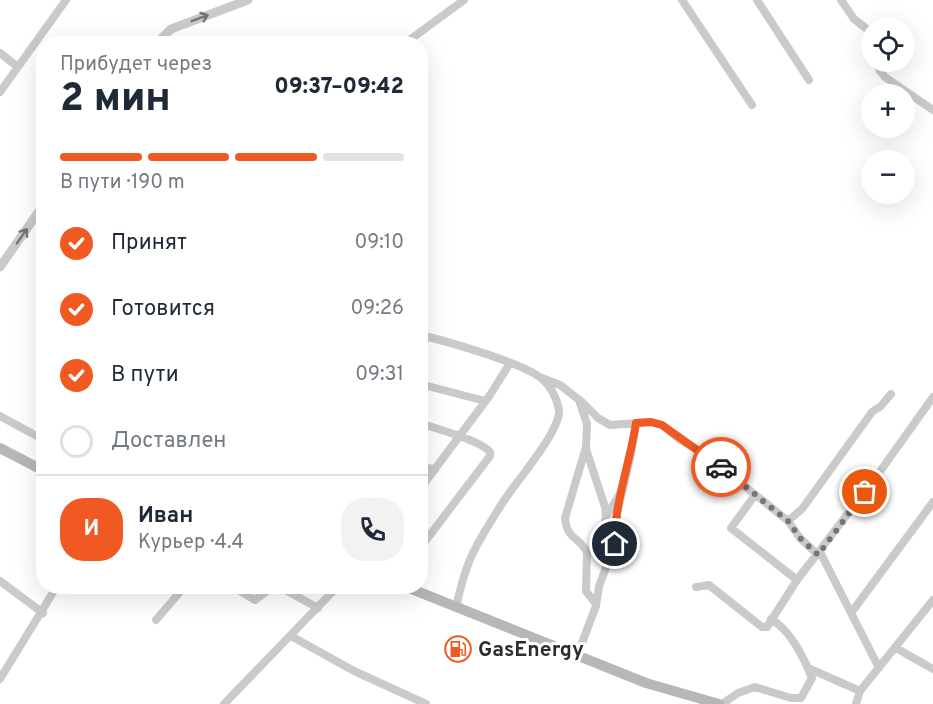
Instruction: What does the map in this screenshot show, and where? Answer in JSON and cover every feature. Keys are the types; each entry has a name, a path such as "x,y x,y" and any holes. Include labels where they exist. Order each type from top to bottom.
{"main road":[{"path":"0,447 36,467"},
{"path":"423,594 646,683 720,704"}],"street":[{"path":"40,36 66,0"},
{"path":"164,36 171,29 248,0"},
{"path":"415,36 464,0"},
{"path":"682,0 752,105"},
{"path":"757,0 809,80"},
{"path":"841,0 854,19 861,24"},
{"path":"0,92 36,42"},
{"path":"0,53 18,67"},
{"path":"881,72 933,110"},
{"path":"0,267 36,215"},
{"path":"428,337 510,363 560,386 598,418 610,425 651,422 662,425 679,439 701,452 788,521 800,538 819,554 879,668"},
{"path":"428,479 510,363"},
{"path":"456,608 473,553 506,498 552,432 559,411 554,393 541,378"},
{"path":"428,386 485,401"},
{"path":"788,521 802,509 872,412 881,406 891,394"},
{"path":"696,587 709,585 764,628 933,397"},
{"path":"579,400 587,424 585,447 565,518 567,532 580,543 586,553 586,591 596,604"},
{"path":"0,417 36,436"},
{"path":"577,656 596,604 598,586 615,544 615,522 636,423"},
{"path":"428,426 459,436 487,448 490,452 490,456 428,537"},
{"path":"585,447 605,507 603,534 607,565"},
{"path":"428,468 435,470"},
{"path":"606,516 622,491"},
{"path":"755,495 731,528 797,580"},
{"path":"851,613 933,502"},
{"path":"1,583 43,612"},
{"path":"0,680 53,594"},
{"path":"156,620 179,594"},
{"path":"245,594 255,600 263,594"},
{"path":"293,594 318,608"},
{"path":"224,704 331,594"},
{"path":"856,704 860,691 933,600"},
{"path":"771,619 786,632 812,678"},
{"path":"291,636 354,671 426,704"},
{"path":"896,648 933,669"},
{"path":"808,668 860,691"},
{"path":"720,704 738,693 755,687 783,696 801,698 812,678 821,673"}],"way so far":[{"path":"721,467 788,521 800,538 818,555 865,492"}],"place":[{"name":"GasEnergy","path":"458,649"}],"route":[{"path":"615,544 615,522 636,423 651,422 662,425 721,467"}]}
